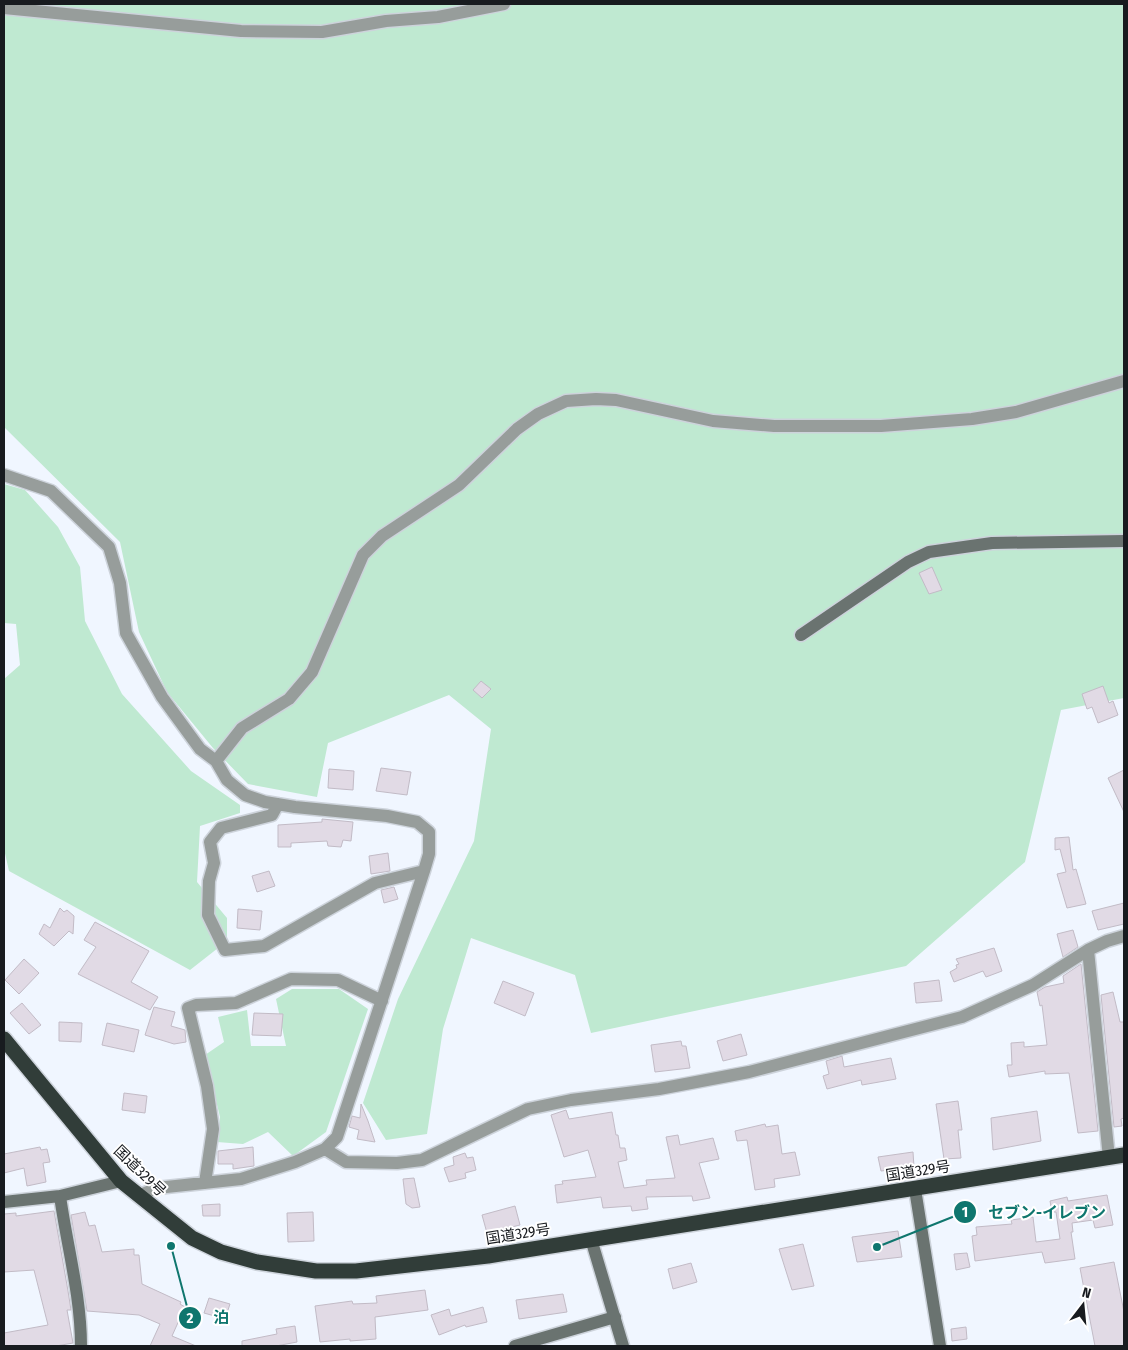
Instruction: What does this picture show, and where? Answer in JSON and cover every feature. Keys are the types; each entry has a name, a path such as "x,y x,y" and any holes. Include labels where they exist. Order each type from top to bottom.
{"highway":[{"name":"国道329号","path":"4,1040 121,1181 192,1238 221,1252 257,1262 316,1272 356,1271 417,1265 591,1240 1117,1156"}],"street":[{"path":"4,8 241,31 322,32 386,21 438,17 504,4"},
{"path":"216,760 242,728 289,699 312,672 363,555 382,536 459,485 517,429 538,414 566,402 596,399 616,400 713,421 774,426 882,426 972,419 1016,412 1124,381"},
{"path":"4,475 51,491 109,547 120,584 126,633 162,697 200,748 216,760 227,780 245,795 278,804 387,816 417,822 429,832 429,854 424,871 337,1137 325,1149 294,1162 241,1179 157,1188 138,1196"},
{"path":"801,635 908,562 929,552 992,543 1124,541"},
{"path":"278,804 272,815 221,828 210,842 214,863 209,881 208,915 225,950 264,946 375,883 424,871"},
{"path":"325,1149 346,1162 396,1163 422,1160 528,1109 570,1100 659,1089 749,1072 962,1017 1033,985 1088,950 1107,941 1124,936"},
{"path":"1088,950 1117,1156"},
{"path":"205,1183 213,1128 207,1086 188,1008 196,1005 236,1003 291,979 338,980 382,1001"},
{"path":"4,1202 60,1196 121,1181"},
{"path":"915,1189 940,1346"},
{"path":"60,1196 68,1252 81,1318 81,1346"},
{"path":"591,1240 623,1346"},
{"path":"515,1346 615,1317"}],"green space":[{"path":"4,4 1124,4 1124,698 1061,710 1025,862 906,966 591,1033 575,975 471,938 443,1029 427,1134 386,1140 363,1103 398,999 474,841 491,729 449,695 328,743 317,797 248,784 213,748 167,692 139,632 120,542 4,427"},
{"path":"4,484 25,490 58,527 80,567 85,621 122,694 191,771 240,805 240,813 200,826 197,882 227,918 227,941 190,970 9,871 4,849 4,679 20,665 16,624 4,623"},
{"path":"292,989 339,989 368,1009 326,1132 293,1156 268,1132 243,1144 217,1142 220,1117 205,1055 224,1042 218,1017 247,1010 251,1046 286,1046 276,999"}],"building":[{"path":"932,567 942,590 929,594 919,573"},
{"path":"481,681 491,689 482,698 473,690"},
{"path":"1103,686 1109,703 1113,701 1118,715 1098,723 1092,707 1087,709 1082,694"},
{"path":"381,768 411,772 407,795 376,791"},
{"path":"329,769 354,771 353,790 328,788"},
{"path":"1124,770 1124,812 1108,778"},
{"path":"322,819 353,822 351,841 343,840 341,847 328,846 327,841 291,843 291,847 278,847 278,825 322,822"},
{"path":"1069,837 1073,870 1076,869 1086,904 1067,908 1057,874 1066,872 1060,849 1055,850 1055,838"},
{"path":"388,853 390,871 371,874 369,856"},
{"path":"269,871 275,886 257,892 252,876"},
{"path":"394,887 398,899 384,903 381,890"},
{"path":"1124,903 1124,924 1098,930 1092,911"},
{"path":"60,908 64,912 67,910 74,916 73,934 69,931 54,946 39,934 44,924 50,928"},
{"path":"238,909 262,911 260,930 237,928"},
{"path":"95,922 149,951 131,982 158,997 150,1010 78,974 96,947 84,940"},
{"path":"1073,930 1078,947 1063,957 1057,934"},
{"path":"994,948 1002,971 986,977 983,971 954,982 950,972 957,968 956,965 959,964 956,959"},
{"path":"24,959 39,973 19,994 5,980"},
{"path":"1081,964 1098,1131 1078,1133 1069,1073 1045,1074 1045,1071 1009,1077 1007,1065 1012,1065 1011,1043 1024,1042 1024,1047 1047,1045 1042,1005 1040,1006 1037,992 1045,987 1064,983 1063,976"},
{"path":"939,980 942,1001 916,1003 914,983"},
{"path":"503,981 534,993 525,1016 494,1003"},
{"path":"1113,992 1120,1022 1124,1022 1124,1118 1121,1119 1122,1126 1114,1127 1101,995"},
{"path":"22,1003 41,1025 29,1034 10,1013"},
{"path":"154,1007 175,1012 171,1026 185,1030 186,1042 174,1044 145,1035"},
{"path":"254,1013 283,1014 281,1036 252,1035"},
{"path":"59,1022 82,1023 81,1042 59,1041"},
{"path":"107,1023 139,1030 134,1052 102,1045"},
{"path":"741,1034 747,1055 723,1061 717,1041"},
{"path":"681,1041 682,1046 686,1046 690,1068 655,1072 651,1045"},
{"path":"842,1056 844,1067 891,1058 896,1079 862,1085 861,1080 827,1089 823,1076 829,1074 826,1061"},
{"path":"124,1093 147,1096 145,1113 122,1110"},
{"path":"958,1101 962,1130 958,1130 961,1158 944,1159 936,1104"},
{"path":"361,1104 375,1142 357,1139 359,1130 349,1127 352,1116 360,1118"},
{"path":"566,1110 569,1119 612,1112 620,1148 625,1148 627,1160 618,1162 624,1188 647,1185 646,1180 675,1178 666,1137 678,1135 680,1145 713,1138 719,1159 699,1163 710,1198 693,1201 692,1196 646,1197 648,1209 632,1211 631,1206 603,1208 601,1197 557,1203 555,1185 563,1184 562,1181 596,1177 588,1150 564,1157 551,1115"},
{"path":"1037,1111 1041,1141 993,1150 991,1118"},
{"path":"765,1124 766,1127 778,1125 782,1154 795,1152 800,1175 774,1179 775,1187 755,1190 747,1140 737,1141 735,1131"},
{"path":"40,1147 41,1150 47,1149 50,1162 43,1163 46,1182 27,1186 24,1168 4,1173 4,1154"},
{"path":"253,1147 254,1166 233,1169 233,1164 218,1164 218,1151"},
{"path":"913,1152 914,1167 881,1171 878,1157"},
{"path":"465,1153 467,1158 473,1157 476,1170 465,1173 466,1178 449,1182 444,1168 454,1165 453,1157"},
{"path":"414,1178 420,1207 412,1208 406,1204 403,1179"},
{"path":"1107,1195 1113,1225 1095,1228 1093,1220 1072,1223 1073,1232 1071,1232 1075,1259 1045,1263 1042,1252 975,1261 972,1236 977,1235 976,1227 1012,1224 1011,1220 1033,1217 1036,1242 1060,1239 1056,1212 1052,1212 1050,1201 1067,1197 1068,1201"},
{"path":"220,1204 220,1216 203,1216 202,1205"},
{"path":"515,1206 520,1225 487,1233 482,1215"},
{"path":"54,1211 71,1310 67,1310 73,1343 56,1346 4,1346 4,1333 48,1325 34,1270 4,1272 4,1214 16,1213 16,1216"},
{"path":"85,1212 89,1226 95,1225 102,1252 134,1249 134,1255 139,1255 142,1284 181,1302 180,1304 185,1307 172,1336 196,1346 150,1346 160,1324 139,1315 87,1311 71,1215"},
{"path":"313,1212 314,1241 288,1242 287,1213"},
{"path":"898,1231 902,1257 857,1262 852,1237"},
{"path":"803,1244 814,1286 792,1290 779,1249"},
{"path":"967,1253 970,1267 956,1270 954,1254"},
{"path":"1114,1262 1124,1312 1124,1346 1095,1346 1080,1268"},
{"path":"691,1263 697,1282 673,1289 668,1269"},
{"path":"425,1290 428,1310 375,1317 376,1339 320,1342 315,1306 352,1301 353,1304 377,1303 376,1296"},
{"path":"563,1294 567,1312 519,1319 516,1300"},
{"path":"209,1298 230,1304 225,1319 204,1313"},
{"path":"483,1307 487,1322 466,1327 465,1325 439,1335 431,1315 449,1309 451,1316"},
{"path":"295,1326 297,1342 276,1346 242,1346 242,1341 277,1334 276,1329"},
{"path":"966,1327 967,1339 952,1341 951,1329"}],"place":[{"name":"泊","path":"171,1246"},
{"name":"セブン-イレブン","path":"877,1247"}]}
